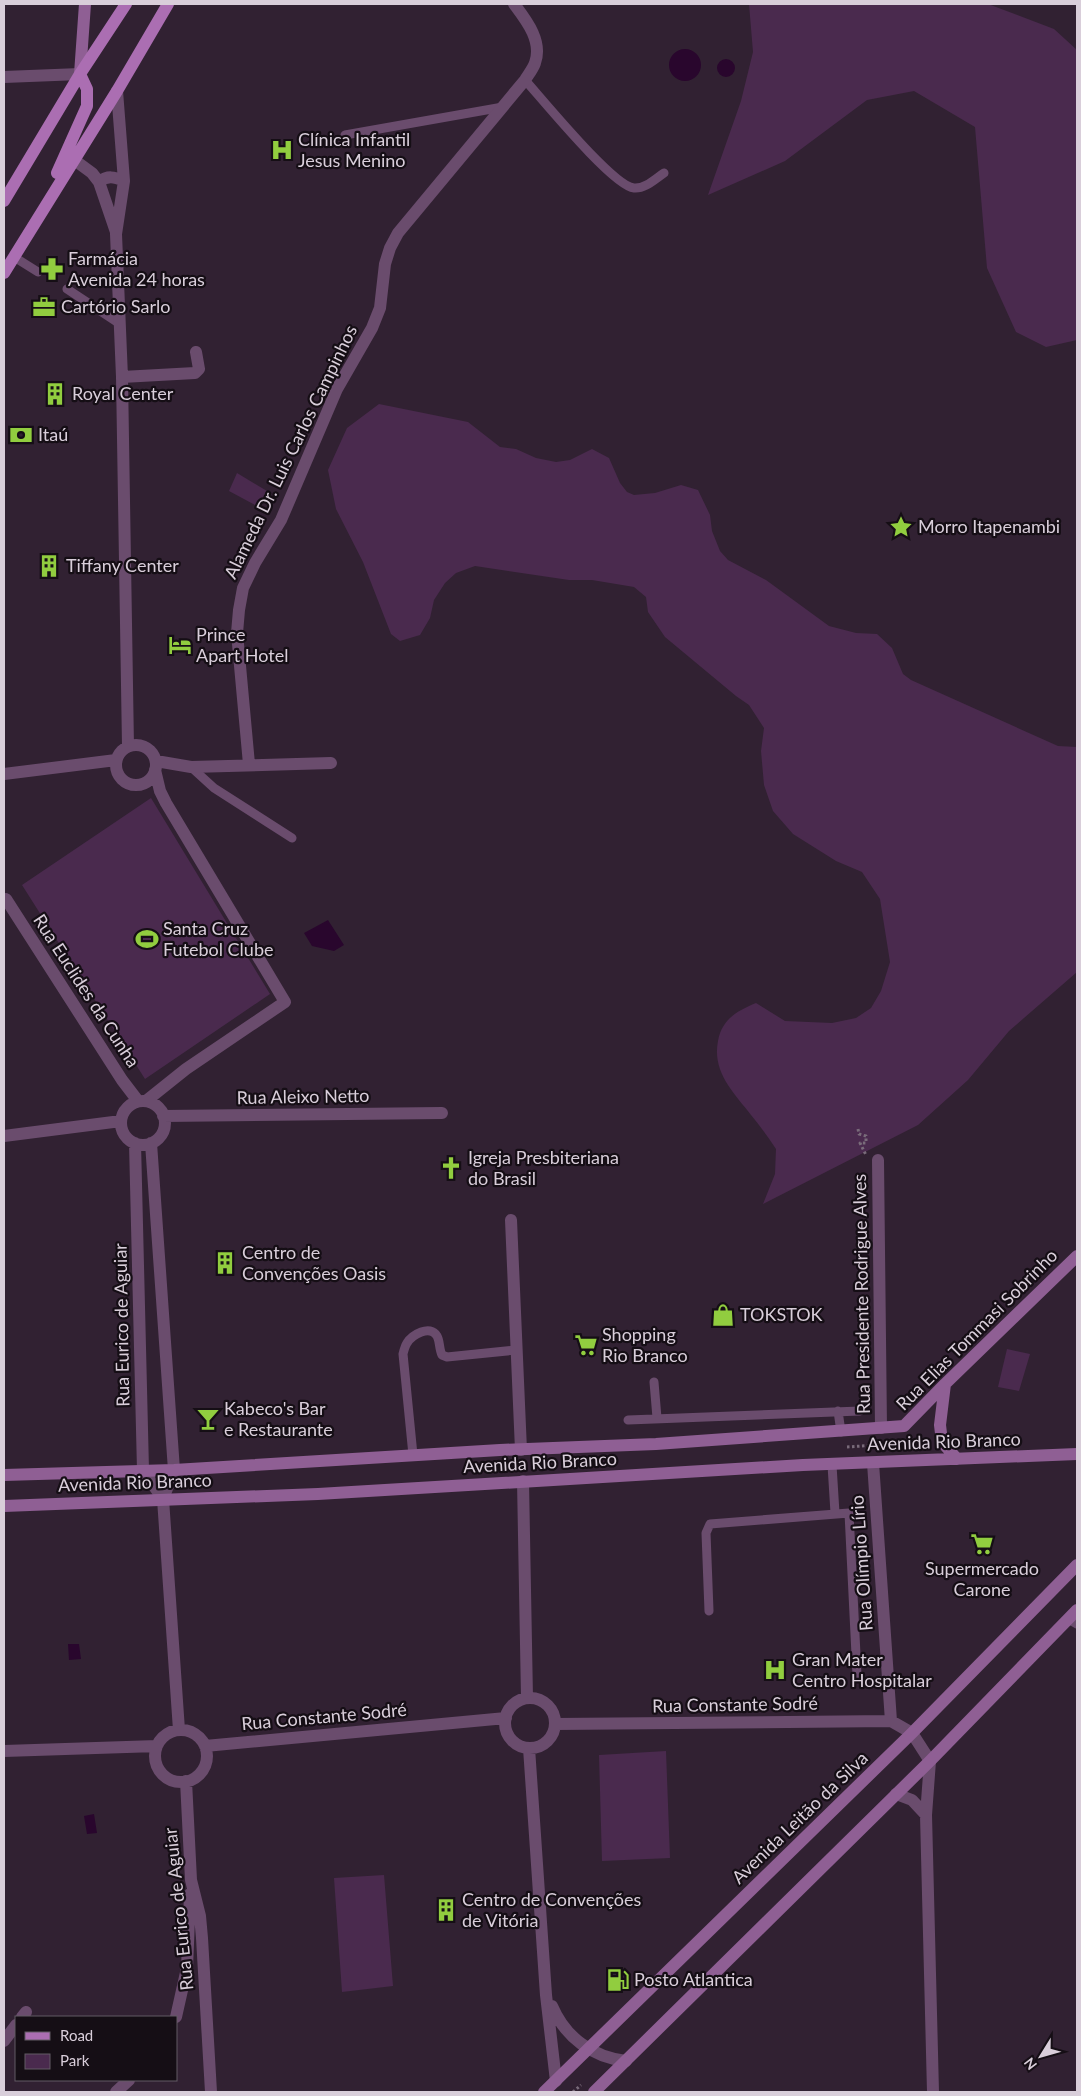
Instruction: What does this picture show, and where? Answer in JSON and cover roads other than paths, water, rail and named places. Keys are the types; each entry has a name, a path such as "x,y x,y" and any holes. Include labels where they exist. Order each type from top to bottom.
{"main road":[{"path":"4,201 80,74 126,4"},
{"path":"4,273 73,159 117,91 168,4"},
{"path":"36,219 87,106 87,89 80,74"}],"street":[{"path":"4,77 80,74 85,4"},
{"name":"Alameda Dr. Luis Carlos Campinhos","path":"249,764 238,633 239,610 243,588 254,563 281,520 338,389 372,328 380,308 385,264 390,248 398,233 525,80 536,61 536,43 528,22 514,4"},
{"path":"117,91 124,181 116,234 122,377 128,746"},
{"path":"73,159 92,173 99,182 116,234"},
{"path":"99,182 104,178 112,176 124,181"},
{"path":"122,377 195,373 199,369 196,352"},
{"path":"142,1101 153,1104 163,1116 163,1132 151,1143 144,1145 128,1138 122,1130 121,1121 126,1108 142,1101 285,1002 166,803 160,791 156,766 148,749 135,744 128,746 116,760 116,769 120,777 136,785 144,783 151,778 156,766"},
{"path":"4,774 116,760"},
{"path":"156,766 191,768 249,764 331,763"},
{"name":"Rua Euclides da Cunha","path":"6,899 122,1080 142,1101"},
{"name":"Rua Aleixo Netto","path":"163,1116 442,1113"},
{"path":"4,1136 121,1121"},
{"name":"Rua Eurico de Aguiar","path":"136,1143 143,1470"},
{"path":"151,1143 174,1470 163,1500 179,1730"},
{"name":"Rua Presidente Rodrigue Alves","path":"878,1160 881,1428"},
{"path":"511,1220 521,1450"},
{"name":"Rua Elias Tommasi Sobrinho","path":"904,1426 944,1384 1076,1256"},
{"path":"944,1384 940,1425 942,1442 957,1459"},
{"name":"Avenida Rio Branco","path":"4,1475 174,1470 413,1455 656,1444 904,1426"},
{"name":"Avenida Rio Branco","path":"4,1506 318,1494 523,1481 1077,1454"},
{"name":"Rua Olímpio Lírio","path":"873,1463 892,1721"},
{"path":"143,1470 163,1500"},
{"path":"523,1481 527,1698"},
{"name":"Avenida Leitão da Silva","path":"544,2092 912,1733 1077,1565"},
{"path":"594,2092 1073,1621 1077,1610"},
{"path":"527,1698 536,1698 544,1702 550,1708 555,1724 554,1732 544,1744 529,1748 519,1745 511,1738 506,1728 506,1718 513,1704 527,1698"},
{"name":"Rua Constante Sodré","path":"204,1746 506,1718"},
{"path":"892,1721 912,1733 930,1761 926,1815 933,2092"},
{"name":"Rua Constante Sodré","path":"555,1724 892,1721"},
{"path":"179,1730 194,1734 204,1746 205,1764 201,1772 194,1778 186,1781 175,1781 165,1776 158,1768 155,1757 157,1746 166,1735 179,1730"},
{"path":"4,1751 157,1746"},
{"path":"529,1748 546,1994 556,2081"},
{"name":"Rua Eurico de Aguiar","path":"186,1781 191,1880 200,1916 202,1938 211,2092"},
{"path":"896,1794 912,1800 926,1815"},
{"path":"176,2016 187,1968 191,1880"},
{"path":"546,1994 558,2021 568,2032 607,2059 626,2061"},
{"path":"4,2041 15,2026"},
{"path":"116,2092 129,2081"}],"lane":[{"path":"525,80 593,156 622,184 634,188 646,186 664,173"},
{"path":"345,135 503,107"},
{"path":"14,258 38,272"},
{"path":"67,289 120,324"},
{"path":"191,768 214,788 292,838"},
{"path":"413,1455 403,1354 406,1344 412,1336 426,1330 432,1332 437,1336 442,1355 447,1357 516,1350"},
{"path":"654,1382 657,1418"},
{"path":"628,1420 860,1411"},
{"path":"838,1412 841,1432"},
{"path":"832,1465 835,1513"},
{"path":"709,1611 706,1533 710,1524 849,1513 857,1675"}],"place":[{"name":"Clínica Infantil Jesus Menino","path":"282,150"},
{"name":"Farmácia Avenida 24 horas","path":"52,269"},
{"name":"Cartório Sarlo","path":"44,307"},
{"name":"Royal Center","path":"55,394"},
{"name":"Itaú","path":"21,435"},
{"name":"Morro Itapenambi","path":"901,527"},
{"name":"Tiffany Center","path":"49,566"},
{"name":"Prince Apart Hotel","path":"180,645"},
{"name":"Santa Cruz Futebol Clube","path":"147,939"},
{"name":"Igreja Presbiteriana do Brasil","path":"451,1168"},
{"name":"Centro de Convenções Oasis","path":"225,1263"},
{"name":"TOKSTOK","path":"723,1315"},
{"name":"Shopping Rio Branco","path":"586,1345"},
{"name":"Kabeco's Bar e Restaurante","path":"208,1419"},
{"name":"Supermercado Carone","path":"982,1544"},
{"name":"Gran Mater Centro Hospitalar","path":"775,1670"},
{"name":"Centro de Convenções de Vitória","path":"446,1910"},
{"name":"Posto Atlantica","path":"618,1980"}]}
